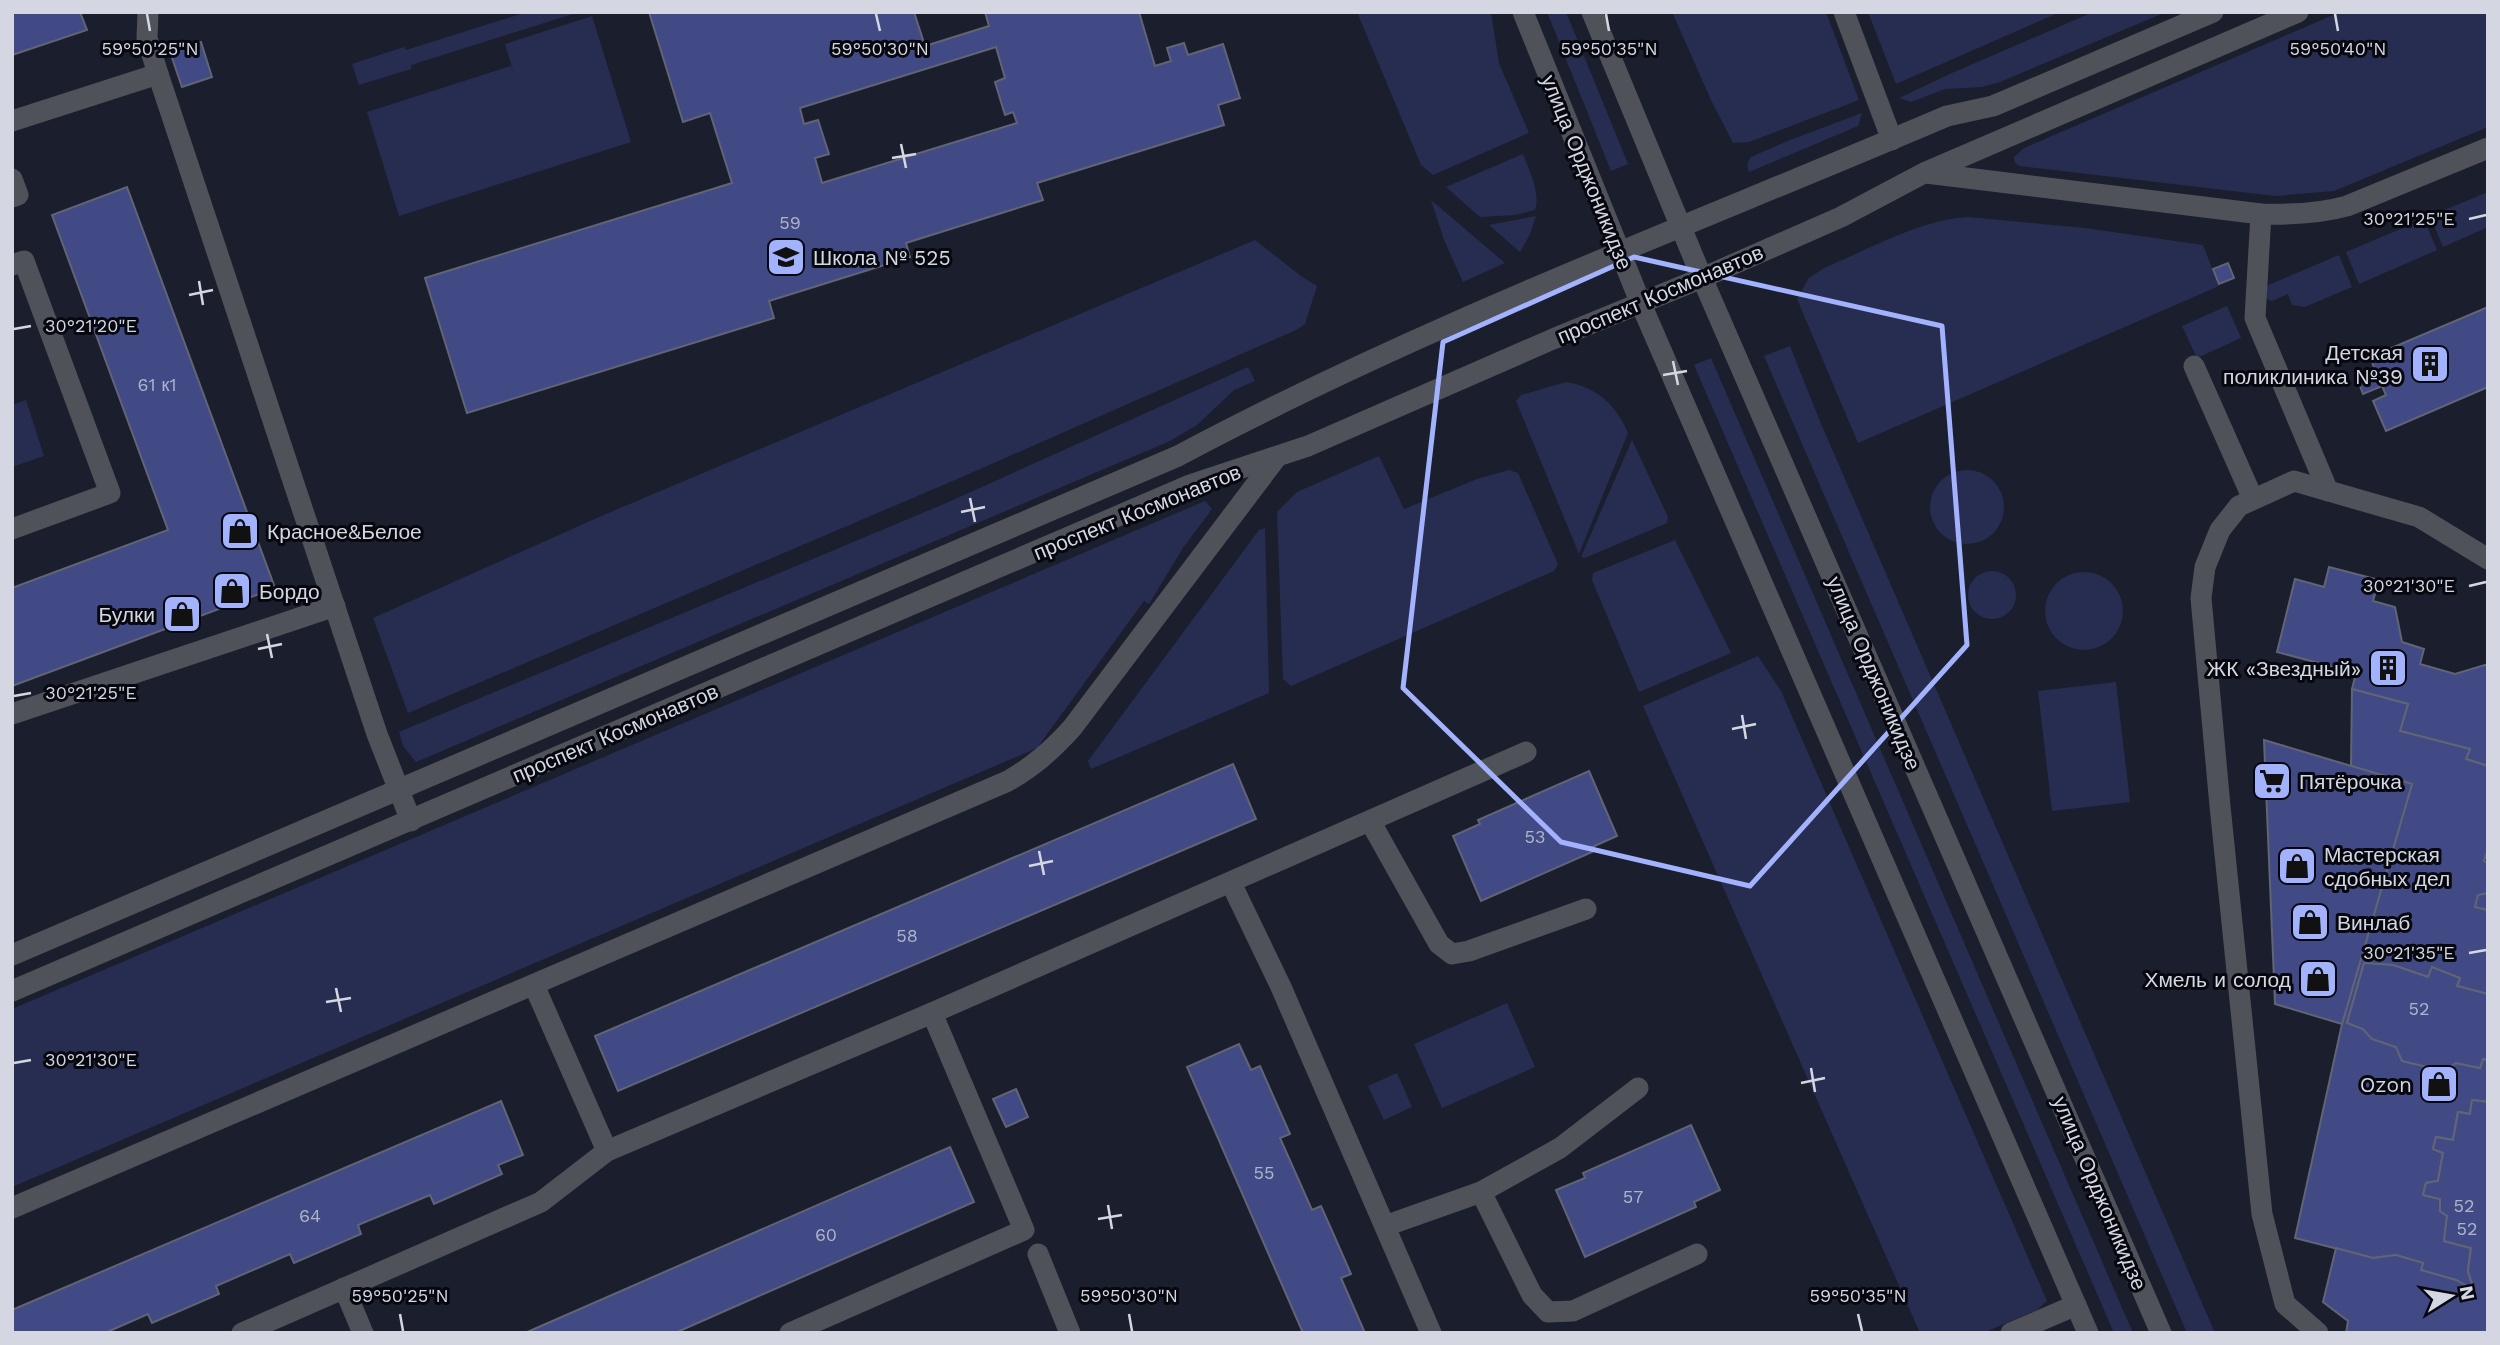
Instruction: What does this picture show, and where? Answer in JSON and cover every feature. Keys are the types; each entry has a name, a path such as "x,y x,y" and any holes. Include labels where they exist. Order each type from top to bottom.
{"street":[{"path":"148,12 147,38 158,74 335,606 411,821"},
{"name":"улица Орджоникидзе","path":"1523,12 1619,254 2088,1333"},
{"name":"улица Орджоникидзе","path":"1592,12 1702,278 2161,1333"},
{"path":"1844,12 1892,139"},
{"name":"проспект Космонавтов","path":"12,955 1178,456 1258,412 1446,326 1947,116 1993,106 2213,12"},
{"name":"проспект Космонавтов","path":"12,991 1190,485 1276,458 1702,278 1841,217 1924,173 2298,12"},
{"path":"12,121 158,74"},
{"path":"1924,173 2261,214 2323,213 2347,206 2488,148"},
{"path":"12,179 18,195 12,197"},
{"path":"2261,214 2255,318 2328,491"},
{"path":"12,265 24,261 110,493 12,529"},
{"path":"2194,366 2253,499"},
{"path":"12,1208 1008,781 1051,752 1072,727 1276,458"},
{"path":"2318,1333 2285,1304 2262,1214 2201,598 2205,568 2220,530 2239,506 2294,481 2419,517 2488,559"},
{"path":"12,715 335,606"},
{"path":"242,1333 541,1202 607,1151 932,1013 1526,752"},
{"path":"1370,821 1439,944 1452,954 1469,951 1586,909"},
{"path":"1231,883 1281,986 1431,1333"},
{"path":"534,985 607,1151"},
{"path":"790,1333 1024,1230 932,1013"},
{"path":"1385,1226 1481,1192 1560,1148 1637,1088"},
{"path":"1481,1192 1532,1295 1548,1312 1573,1311 1697,1254"},
{"path":"1038,1254 1070,1333"},
{"path":"344,1288 363,1333"},
{"path":"2011,1333 2076,1304"}],"highlighted area":[{"path":"1634,257 1942,326 1967,645 1750,886 1561,842 1403,688 1443,342"}],"shaded area":[{"path":"527,12 579,12 411,65 411,69 359,85 352,64"},
{"path":"1357,12 1491,12 1499,63 1529,133 1433,175 1421,165"},
{"path":"1547,12 1566,12 1628,164 1611,171"},
{"path":"1672,12 1826,12 1859,100 1749,142 1733,143"},
{"path":"1868,12 2060,12 1896,84"},
{"path":"2093,12 2166,12 2000,82 1982,87 1945,89 1911,102 1899,98 1952,73"},
{"path":"2340,12 2488,12 2488,127 2334,191 2275,196 2020,166 2015,163 2014,157 2024,148"},
{"path":"592,16 631,142 399,216 367,112 511,66 515,78 505,44"},
{"path":"1862,113 1858,126 1749,172 1751,157"},
{"path":"1523,154 1535,189 1535,210 1515,215 1480,217 1446,187"},
{"path":"2488,192 2488,227 2443,247 2430,216"},
{"path":"1431,200 1505,263 1463,282 1444,240"},
{"path":"1536,216 1520,252 1489,225"},
{"path":"1969,217 2085,228 2203,245 2219,286 1858,443 1797,299 1809,278 1824,268 1915,229"},
{"path":"2424,219 2437,250 2359,284 2346,252"},
{"path":"1255,240 1317,286 1305,324 1296,330 962,477 408,713 373,618 599,517"},
{"path":"2339,255 2352,287 2305,307 2292,305 2288,294 2272,301 2267,299 2266,286"},
{"path":"2227,306 2241,338 2197,358 2182,326"},
{"path":"1790,346 1819,419 2215,1333 2187,1333 1764,356"},
{"path":"1711,358 2133,1333 2114,1333 1694,365"},
{"path":"1248,367 1255,381 1234,390 1197,425 1170,441 416,762 403,746 399,732 944,504"},
{"path":"1566,382 1587,388 1604,399 1618,414 1628,433 1579,554 1516,401 1521,395"},
{"path":"26,400 44,456 12,467 12,405"},
{"path":"1632,440 1668,517 1667,523 1585,558 1581,557"},
{"path":"1379,456 1404,509 1477,479 1509,470 1518,473 1558,564 1554,571 1291,686 1283,679 1277,512 1297,492"},
{"path":"1967,470 1988,476 1998,486 2004,507 1998,528 1988,538 1967,544 1946,538 1936,528 1930,507 1936,486 1946,476"},
{"path":"1205,501 1212,509 1183,548 1149,604 1144,601 1037,748 12,1187 12,1009"},
{"path":"1265,528 1269,693 1091,769 1088,761 1259,530"},
{"path":"1675,540 1731,653 1639,692 1592,580 1593,573"},
{"path":"1992,571 2009,578 2016,595 2009,612 1992,619 1975,612 1968,595 1975,578"},
{"path":"2084,572 2099,575 2112,583 2120,596 2123,611 2120,626 2112,639 2099,647 2084,650 2069,647 2056,639 2048,626 2045,611 2048,596 2056,583 2069,575"},
{"path":"1758,656 1781,691 2047,1301 2037,1310 1983,1333 1920,1333 1643,706"},
{"path":"2116,682 2130,802 2052,811 2038,691"},
{"path":"1507,1003 1535,1067 1442,1108 1414,1044"},
{"path":"1397,1073 1412,1107 1384,1120 1368,1086"}],"building":[{"path":"12,12 80,12 87,30 12,55"},
{"path":"649,12 914,12 925,46 989,26 985,12 1139,12 1155,66 1171,61 1167,48 1184,43 1188,55 1223,44 1240,98 1218,105 1224,125 1037,183 1043,200 906,243 910,257 769,301 774,318 467,413 425,278 732,183 710,113 683,122","holes":["996,47 1005,78 995,82 1005,115 1013,112 1017,123 822,183 815,158 829,154 818,120 804,124 800,108"]},
{"path":"201,42 212,77 182,87 170,52"},
{"path":"127,187 275,588 12,686 12,588 168,530 52,215"},
{"path":"2228,263 2234,278 2219,284 2213,269"},
{"name":"Детская поликлиника №39","path":"2488,307 2488,387 2386,431 2373,401 2386,395 2382,386 2363,394 2357,378 2375,370 2370,357"},
{"name":"ЖК «Звездный»","path":"2329,567 2379,580 2373,601 2395,607 2402,642 2424,649 2420,664 2455,674 2488,664 2488,766 2466,759 2470,749 2400,731 2408,704 2352,689 2356,673 2277,652 2295,579 2324,587"},
{"path":"2352,689 2408,704 2400,731 2470,749 2466,759 2488,766 2488,849 2484,861 2488,863 2488,893 2478,895 2475,907 2488,910 2488,994 2457,986 2460,978 2432,967 2428,977 2393,965 2364,963 2347,1023 2363,1029 2372,1039 2396,1047 2402,1061 2444,1071 2456,1063 2480,1068 2483,1059 2488,1060 2488,1102 2472,1100 2470,1114 2458,1112 2453,1140 2436,1137 2433,1149 2443,1153 2438,1181 2426,1183 2423,1195 2440,1199 2440,1211 2447,1216 2444,1241 2471,1248 2468,1271 2474,1290 2456,1280 2421,1270 2423,1263 2396,1255 2373,1258 2295,1238 2342,1024 2412,784 2351,766"},
{"path":"2264,740 2412,784 2342,1024 2275,1004"},
{"path":"1233,764 1256,819 618,1091 595,1036"},
{"path":"1589,771 1617,836 1590,848 1592,852 1481,901 1453,836 1480,824 1478,820"},
{"path":"2488,893 2488,910 2475,907 2478,895"},
{"path":"2364,963 2393,965 2428,977 2432,967 2460,978 2457,986 2488,994 2488,1060 2483,1059 2480,1068 2456,1063 2444,1071 2402,1061 2396,1047 2372,1039 2363,1029 2347,1023"},
{"path":"1239,1044 1251,1070 1260,1066 1290,1134 1280,1138 1312,1210 1321,1206 1351,1274 1341,1278 1365,1333 1303,1333 1187,1067"},
{"path":"1016,1089 1028,1117 1006,1127 993,1099"},
{"path":"2472,1100 2488,1102 2488,1300 2475,1296 2468,1271 2471,1248 2444,1241 2447,1216 2440,1211 2440,1199 2423,1195 2426,1183 2438,1181 2443,1153 2433,1149 2436,1137 2453,1140 2458,1112 2470,1114"},
{"path":"2472,1100 2488,1102 2488,1333 2346,1333 2348,1321 2323,1302 2336,1248 2373,1258 2396,1255 2423,1263 2421,1270 2456,1280 2474,1290 2468,1271 2471,1248 2444,1241 2447,1216 2440,1211 2440,1199 2423,1195 2426,1183 2438,1181 2443,1153 2433,1149 2436,1137 2453,1140 2458,1112 2470,1114"},
{"path":"501,1101 523,1155 498,1165 502,1174 434,1204 430,1195 358,1225 361,1234 294,1263 290,1254 216,1286 219,1294 152,1323 148,1314 105,1333 12,1333 12,1310"},
{"path":"1691,1125 1720,1190 1694,1202 1696,1207 1585,1257 1556,1190 1585,1178 1583,1173"},
{"path":"950,1147 974,1202 675,1333 525,1333"}],"place":[{"name":"Школа № 525","path":"786,257"},
{"name":"Детская поликлиника №39","path":"2430,364"},
{"name":"Красное&Белое","path":"240,531"},
{"name":"Бордо","path":"232,591"},
{"name":"Булки","path":"182,614"},
{"name":"ЖК «Звездный»","path":"2388,668"},
{"name":"Пятёрочка","path":"2272,781"},
{"name":"Мастерская сдобных дел","path":"2297,866"},
{"name":"Винлаб","path":"2310,922"},
{"name":"Хмель и солод","path":"2318,979"},
{"name":"Ozon","path":"2439,1084"}]}
